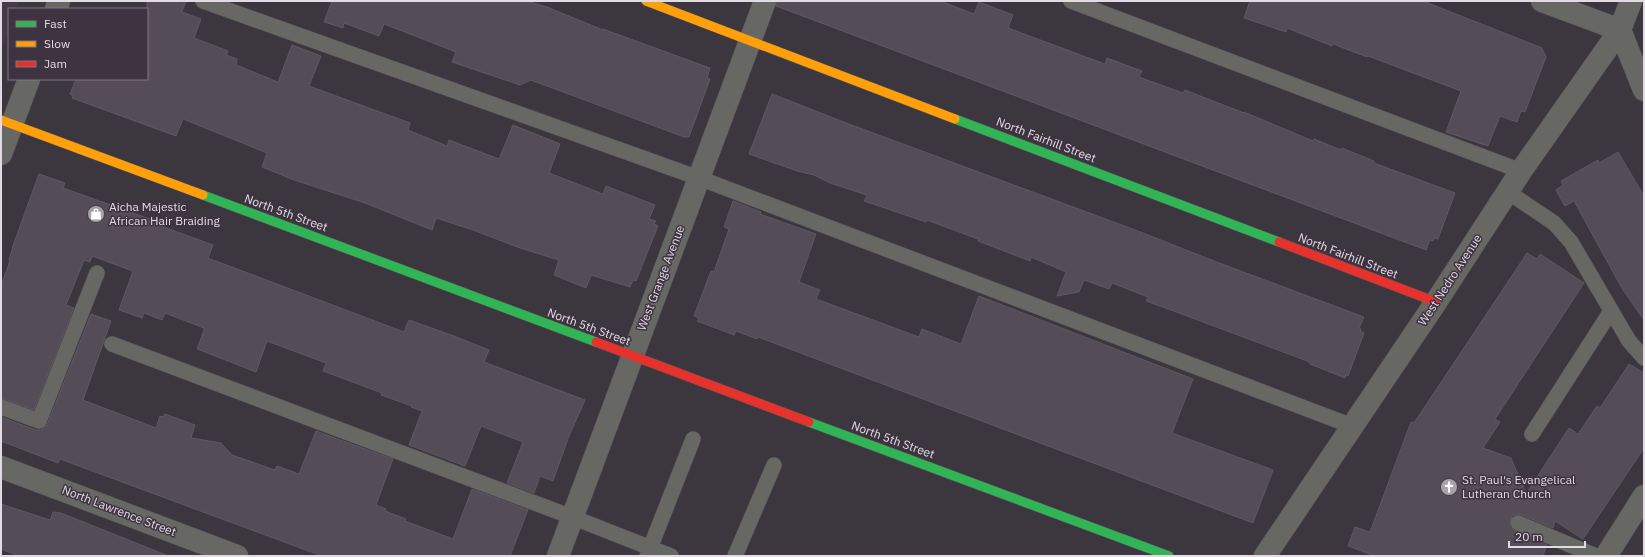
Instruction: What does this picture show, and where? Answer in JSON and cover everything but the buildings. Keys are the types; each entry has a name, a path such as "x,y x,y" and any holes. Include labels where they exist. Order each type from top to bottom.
{"street":[{"name":"North Fairhill Street","path":"646,1 1436,302"},
{"name":"West Grange Avenue","path":"558,556 750,40 766,1"},
{"path":"1542,1 1620,30 1644,90"},
{"name":"West Nedro Avenue","path":"1265,556 1436,302 1521,171 1620,30 1631,1"},
{"path":"1,154 7,122 29,80"},
{"name":"North 5th Street","path":"7,122 1169,556"},
{"name":"North Lawrence Street","path":"1,467 237,556"},
{"path":"1606,556 1644,496"}],"lane":[{"path":"202,1 699,178 1352,426"},
{"path":"1071,1 1521,171"},
{"path":"1508,192 1554,223 1571,242 1629,341 1644,358"},
{"path":"1,407 39,422 97,273"},
{"path":"1532,434 1611,311"},
{"path":"112,344 572,517 648,552 671,556"},
{"path":"648,552 693,439"},
{"path":"735,556 774,465"},
{"path":"1518,524 1596,556"}],"shaded area":[{"path":"1,1 19,2 16,8 8,8 8,32 1,51"}],"traffic: fast":[{"path":"955,119 1279,242"},
{"path":"203,195 596,342"},
{"path":"809,422 1169,556"}],"traffic: slow":[{"path":"646,1 955,119"},
{"path":"1,120 203,195"}],"traffic: jam":[{"path":"1279,242 1436,302"},
{"path":"596,342 809,422"}],"place":[{"name":"Aicha Majestic African Hair Braiding","path":"96,214"},
{"name":"St. Paul's Evangelical Lutheran Church","path":"1449,487"}]}
